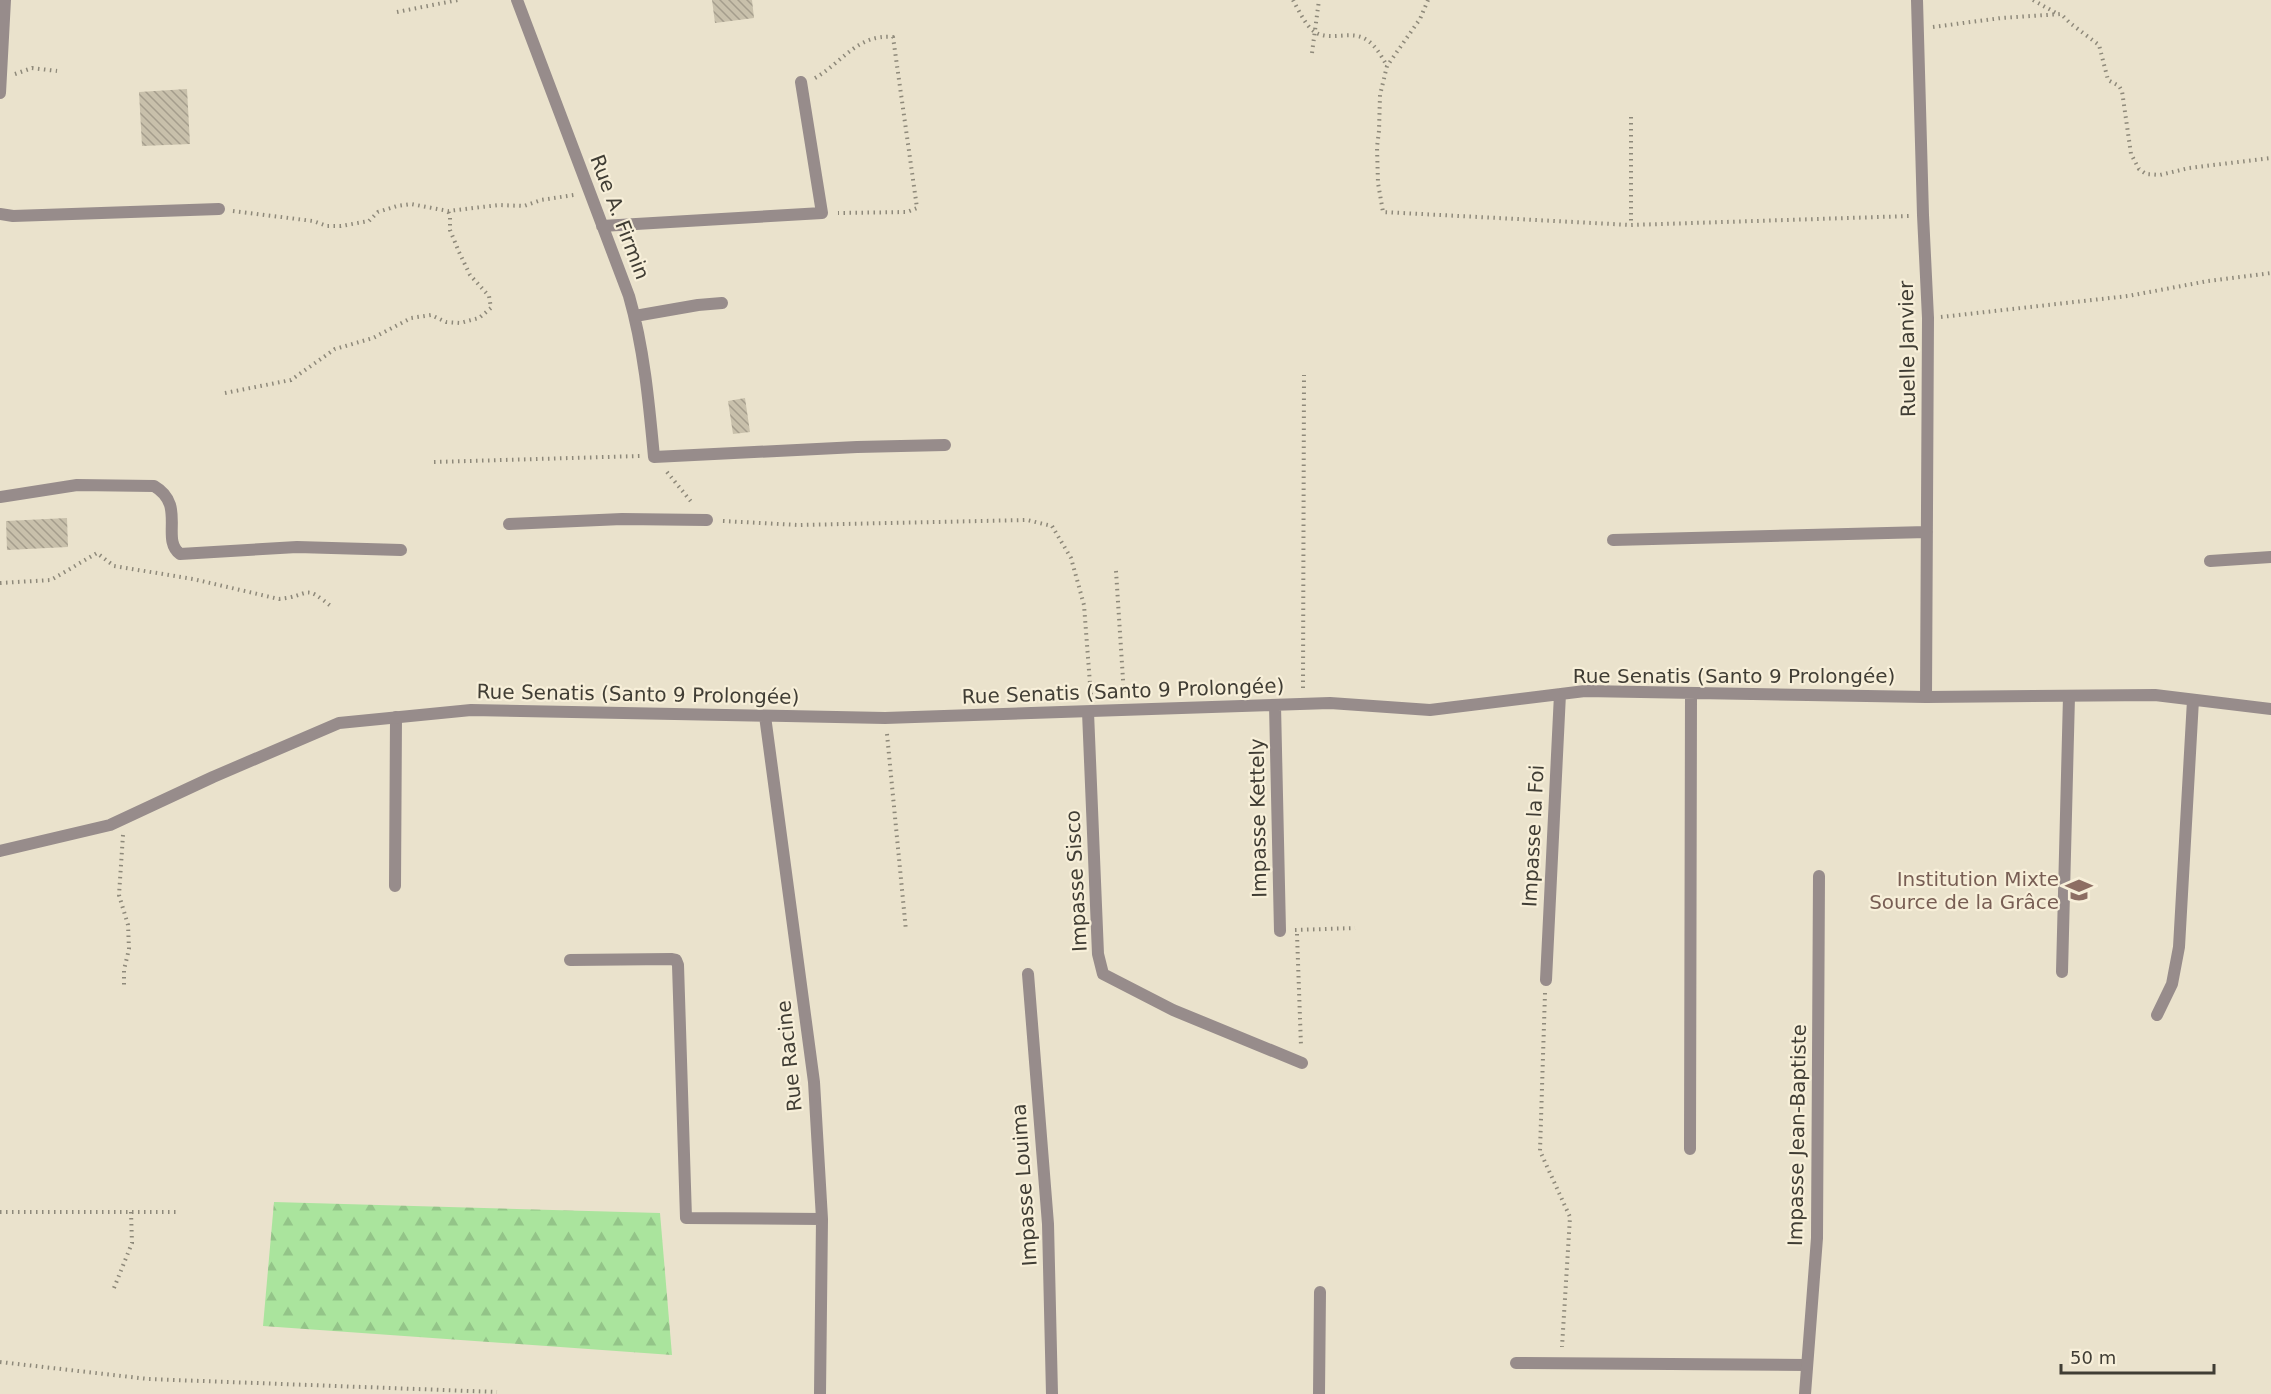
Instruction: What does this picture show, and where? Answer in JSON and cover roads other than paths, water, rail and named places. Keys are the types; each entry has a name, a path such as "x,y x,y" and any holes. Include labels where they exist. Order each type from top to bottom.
{"street":[{"path":"0,93 5,0"},
{"name":"Rue A. Firmin","path":"517,0 635,316 647,381 654,457 945,445"},
{"name":"Ruelle Janvier","path":"1917,0 1923,215 1929,318 1926,697"},
{"path":"602,226 822,213 801,82"},
{"path":"0,214 14,216 219,209"},
{"path":"635,316 722,303"},
{"path":"0,497 77,485 153,486 163,492 171,504 173,546 180,554 297,547 401,550"},
{"path":"509,524 622,519 707,520"},
{"path":"1613,540 1927,532"},
{"path":"2210,561 2271,557"},
{"name":"Rue Senatis (Santo 9 Prolongée)","path":"0,851 110,825 213,777 339,723 471,710 885,718 1330,703 1430,710 1585,691 1926,697 2155,695 2271,709"},
{"path":"1690,1149 1691,693"},
{"name":"Impasse la Foi","path":"1546,980 1560,694"},
{"path":"2062,972 2069,696"},
{"path":"2157,1015 2172,984 2180,948 2193,700"},
{"name":"Impasse Kettely","path":"1275,705 1280,931"},
{"name":"Impasse Sisco","path":"1090,712 1098,954 1104,974 1173,1010 1302,1063"},
{"name":"Rue Racine","path":"765,716 813,1082 822,1219 820,1394"},
{"path":"395,886 396,717"},
{"name":"Impasse Jean-Baptiste","path":"1805,1394 1817,1238 1819,876"},
{"path":"570,960 676,960 678,965 686,1218 822,1219"},
{"name":"Impasse Louima","path":"1029,974 1048,1224 1052,1394"},
{"path":"1319,1394 1320,1292"},
{"path":"1516,1362 1807,1365"}],"place":[{"name":"Institution Mixte Source de la Grâce","path":"2079,890"}]}
